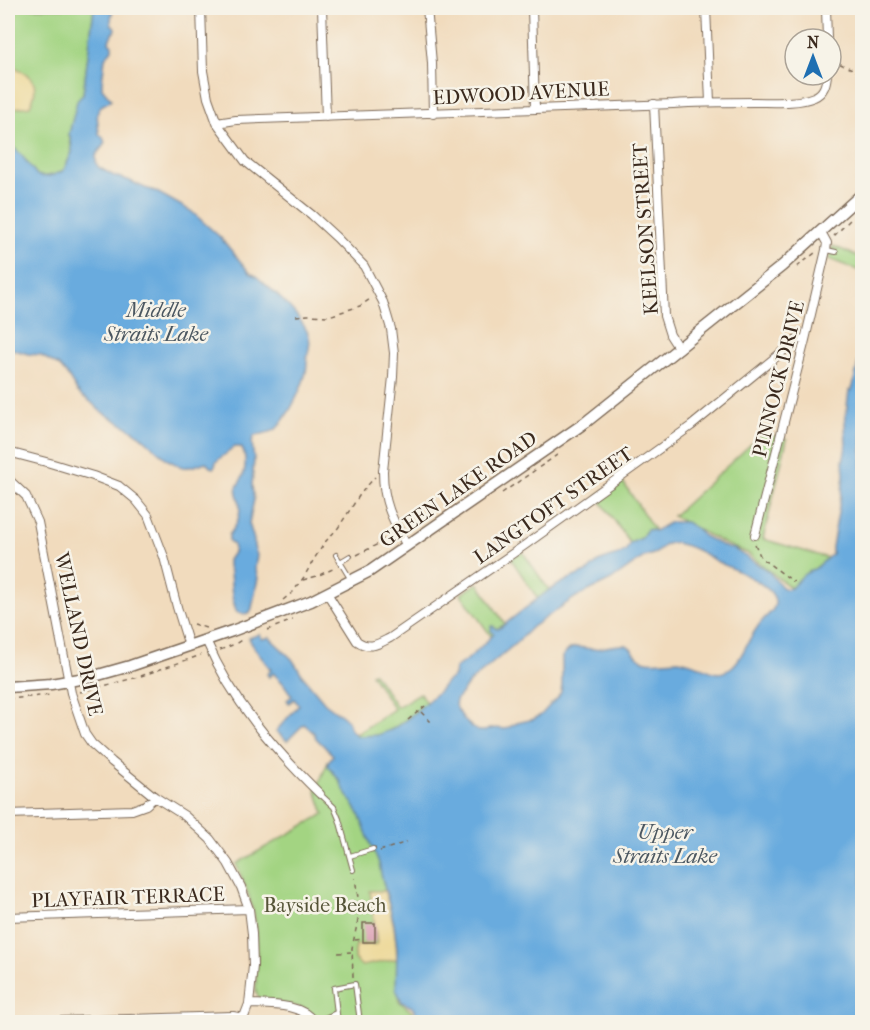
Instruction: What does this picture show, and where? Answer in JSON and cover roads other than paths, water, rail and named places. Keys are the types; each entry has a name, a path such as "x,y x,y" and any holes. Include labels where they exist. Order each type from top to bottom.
{"street":[{"path":"201,8 202,71 217,123 245,160 312,215 364,266 383,302 391,329 394,353 382,471 385,500 392,519 407,546"},
{"path":"322,8 326,117"},
{"path":"427,8 432,63 433,114"},
{"path":"532,8 535,109"},
{"path":"706,8 710,102"},
{"path":"826,8 826,27"},
{"name":"EDWOOD AVENUE","path":"217,123 236,120 654,104 785,102 813,98 823,91 825,87"},
{"name":"KEELSON STREET","path":"654,104 664,316 670,335 679,349"},
{"name":"GREEN LAKE ROAD","path":"8,687 69,681 130,666 279,613 327,593 370,571 586,422 782,266 862,194"},
{"name":"PINNOCK DRIVE","path":"755,535 826,250 827,243 821,232"},
{"name":"LANGTOFT STREET","path":"327,593 357,641 363,645 375,646 525,545 691,426 798,339 805,340"},
{"path":"8,452 93,476 119,486 136,500 148,515 164,557 189,646"},
{"name":"WELLAND DRIVE","path":"8,478 26,496 38,522 72,702 85,734 92,744 112,762 155,797 185,816 210,839 228,862 241,887 249,909 253,966 249,1004 242,1020"},
{"path":"206,640 222,675 236,697 287,760 320,794"},
{"path":"8,814 132,810 146,806 155,797"},
{"name":"PLAYFAIR TERRACE","path":"8,917 249,909"},
{"path":"249,1004 289,1007 301,1011 315,1023"},
{"path":"26,1023 233,1016 242,1020"}],"lane":[{"path":"826,250 836,252"},
{"path":"336,555 351,581"},
{"path":"340,562 350,556"},
{"path":"320,794 334,807 353,870"},
{"path":"350,856 373,852"},
{"path":"338,1023 334,988 355,984 360,1022 356,1023"},
{"path":"315,1023 337,1013"}],"water":[{"name":"Middle Straits Lake","path":"94,8 113,8 111,24 116,28 109,42 112,49 105,58 102,82 102,88 111,99 101,106 97,114 99,134 105,142 96,155 98,167 114,176 155,191 191,211 220,237 250,273 290,308 302,323 309,338 306,372 290,410 276,429 254,436 252,442 254,500 249,523 257,555 255,568 258,578 251,611 246,614 236,611 228,567 228,560 234,551 229,535 240,510 236,489 245,466 241,447 234,447 216,462 213,468 206,462 189,467 179,466 168,460 136,432 100,411 82,396 59,366 40,355 8,348 8,142 37,175 47,176 64,170 72,152 69,134 77,101 83,94"},
{"name":"Upper Straits Lake","path":"862,354 862,1022 422,1022 412,1007 402,1002 396,989 397,949 394,924 379,863 358,812 340,781 328,766 333,755 304,724 287,741 276,731 299,705 294,699 289,703 287,700 292,696 273,673 269,677 267,674 271,670 249,638 260,634 262,639 270,637 292,659 325,703 345,718 350,729 357,736 377,735 391,730 407,719 439,691 454,676 455,668 494,634 491,626 497,629 501,627 549,590 588,571 598,562 620,554 630,543 642,538 647,529 655,531 671,522 686,522 703,536 734,549 764,568 782,587 791,588 803,575 816,568 832,554 843,484 845,423 849,390 852,390","holes":["670,543 684,545 750,577 767,589 775,601 773,609 759,625 731,668 719,673 679,660 647,661 640,658 626,645 595,649 575,647 562,657 561,692 541,715 506,729 493,728 485,731 478,731 464,720 455,705 456,700 469,683 532,627 576,597 611,580 644,557 656,553"]}],"park label":[{"name":"Bayside Beach","path":"325,905"}]}
